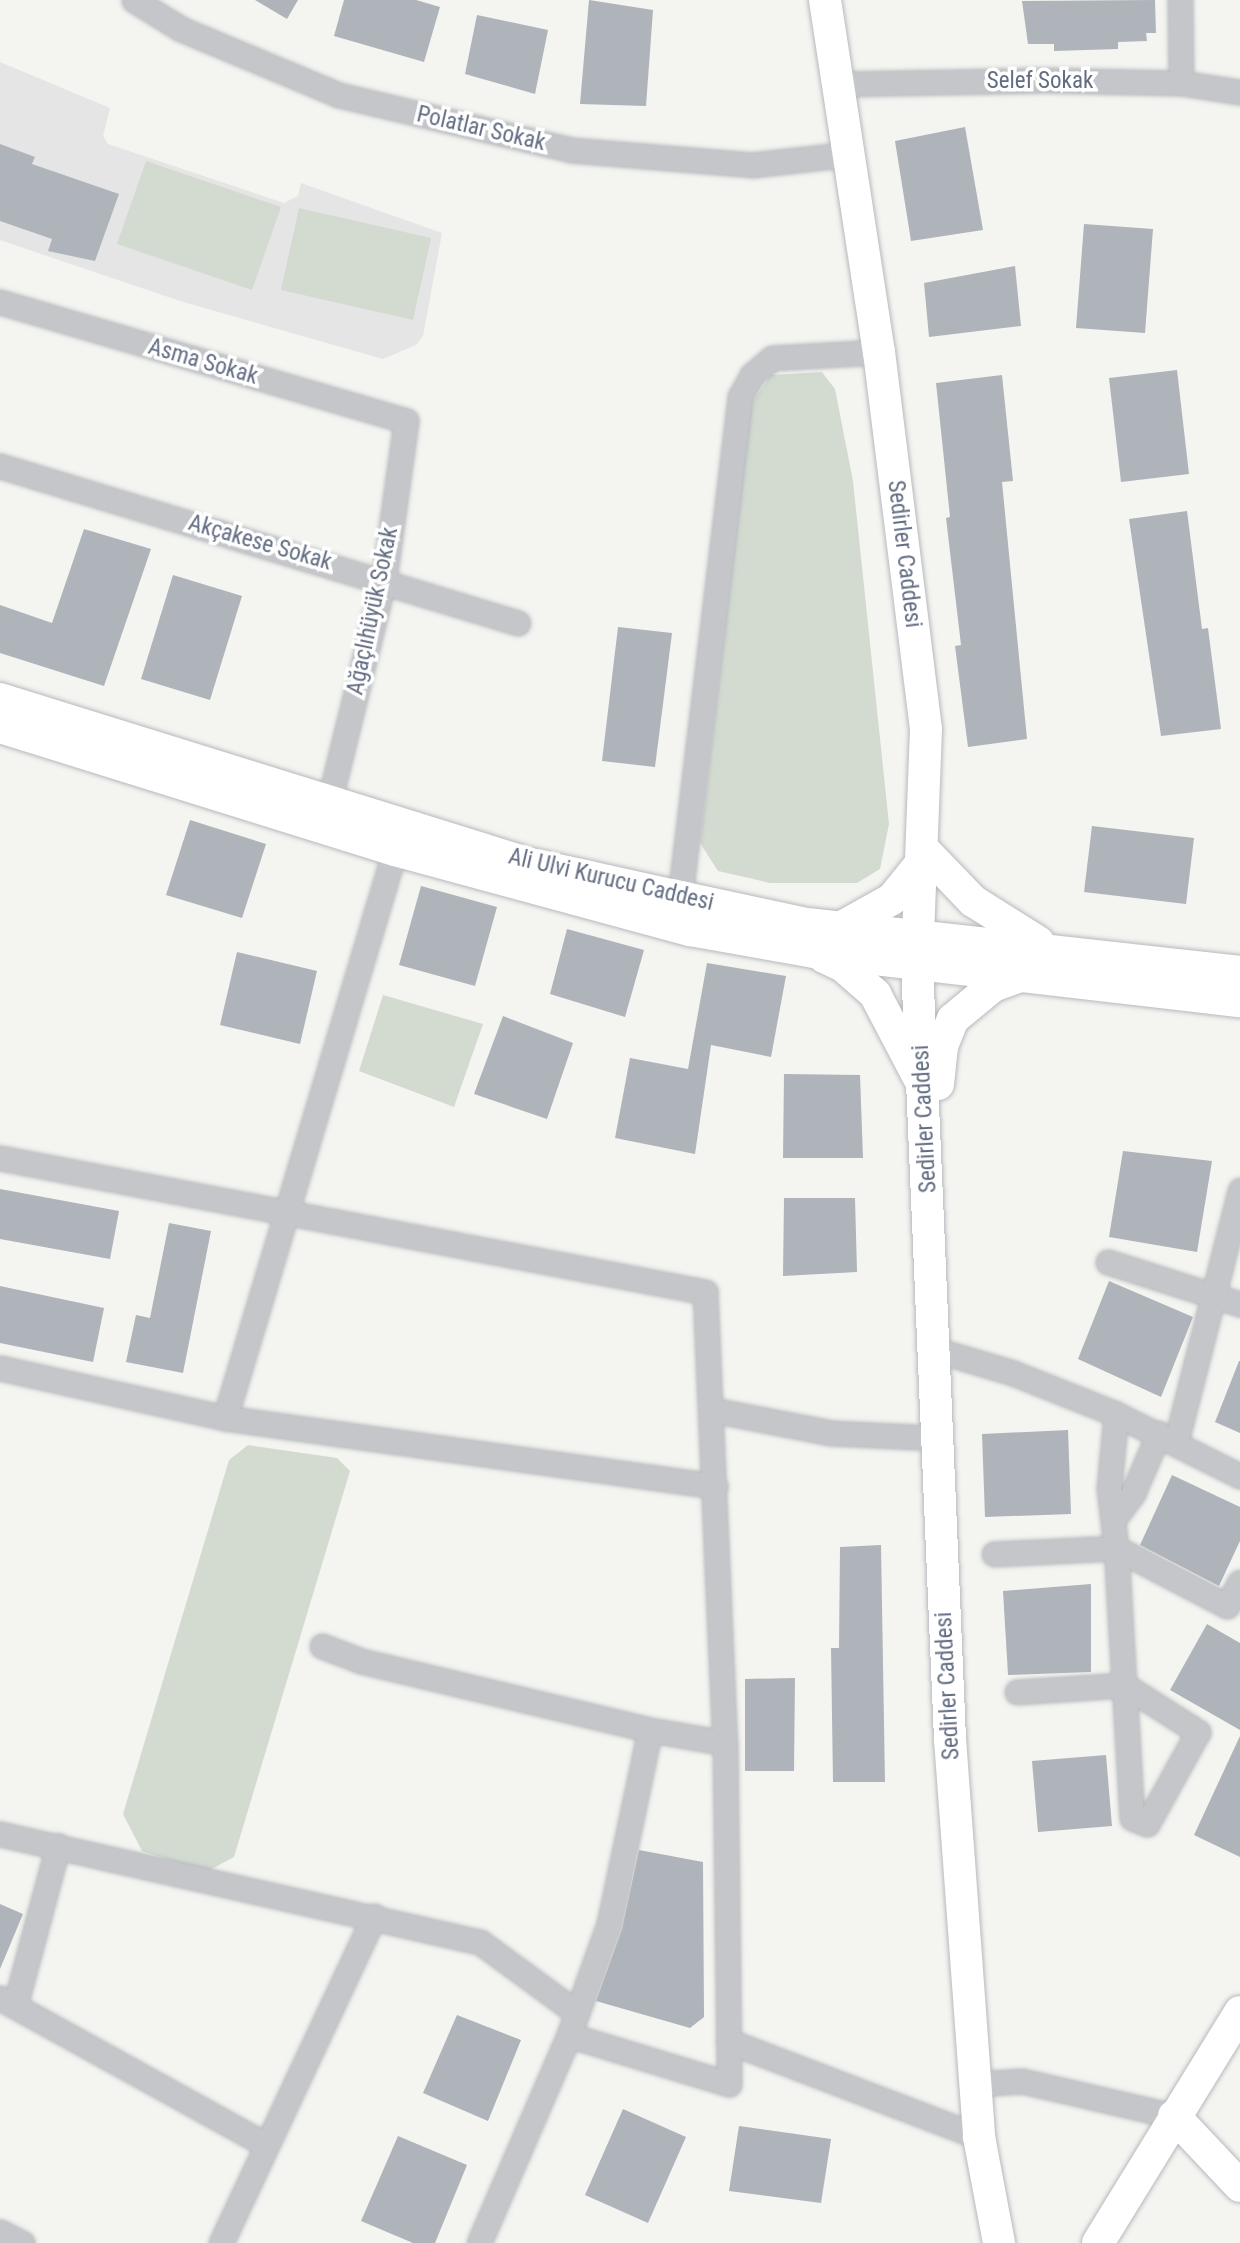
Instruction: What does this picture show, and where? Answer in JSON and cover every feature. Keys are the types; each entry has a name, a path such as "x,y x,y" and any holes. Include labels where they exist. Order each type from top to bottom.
{"main road":[{"name":"Sedirler Caddesi","path":"825,0 879,352 926,729 918,949 950,1739 979,2137 999,2243"},
{"name":"Ali Ulvi Kurucu Caddesi","path":"0,699 330,799 530,864 680,897 842,927 1022,976 1240,1001"},
{"name":"Ali Ulvi Kurucu Caddesi","path":"0,727 395,850 690,930 814,952 918,949 1052,950 1240,972"},
{"path":"842,927 892,899 922,855 973,901 1052,950"},
{"path":"814,952 843,967 875,993 924,1089"},
{"path":"929,1194 942,1046 953,1019 993,986 1022,976"},
{"path":"1097,2243 1240,2012"},
{"path":"1174,2116 1240,2186"}],"street":[{"name":"Polatlar Sokak","path":"134,0 181,29 339,95 571,149 752,165 850,154"},
{"path":"1180,0 1181,83"},
{"name":"Selef Sokak","path":"839,84 1181,83 1240,92"},
{"name":"Asma Sokak","path":"0,302 406,421"},
{"path":"680,897 740,397 752,375 772,358 879,352"},
{"name":"Ağaçlıhüyük Sokak","path":"330,799 384,579 406,421"},
{"name":"Akçakese Sokak","path":"0,466 384,579 518,623"},
{"path":"225,1418 290,1213 395,850"},
{"path":"0,1158 705,1292 725,1743 729,2084 569,2035"},
{"path":"1114,1520 1167,1438 1217,1293 1240,1190"},
{"path":"1108,1262 1217,1293 1240,1304"},
{"path":"936,1350 1013,1373 1116,1414 1240,1476"},
{"path":"0,1368 225,1418 715,1486"},
{"path":"712,1410 831,1433 937,1438"},
{"path":"1017,1692 1124,1685 1198,1732 1147,1824 1132,1818 1124,1685 1116,1548 1110,1462 1116,1414"},
{"path":"994,1554 1116,1548 1227,1606 1240,1582"},
{"path":"322,1646 362,1661 650,1730 725,1743"},
{"path":"479,2243 578,2013 609,1924 650,1730"},
{"path":"0,1834 480,1942 578,2013"},
{"path":"58,1846 7,2002 264,2144"},
{"path":"221,2243 264,2144 374,1916"},
{"path":"728,2041 979,2137"},
{"path":"975,2084 1022,2081 1174,2116"},
{"path":"0,2232 22,2243"}],"shaded area":[{"path":"0,62 110,108 103,136 108,144 284,203 298,196 301,183 442,233 423,336 416,345 383,359 180,301 0,240"},
{"path":"146,161 281,207 252,290 117,244"},
{"path":"299,208 431,238 413,320 281,290"},
{"path":"822,372 835,389 853,481 889,824 880,869 857,883 770,883 718,871 700,843 751,404 771,375"},
{"path":"383,995 483,1024 454,1107 359,1071"},
{"path":"248,1445 337,1458 350,1471 234,1857 206,1872 142,1851 123,1814 229,1460"}],"building":[{"path":"255,0 298,0 287,19"},
{"path":"344,0 416,0 440,7 424,62 334,36"},
{"path":"589,0 653,10 646,106 580,104"},
{"path":"1155,0 1156,33 1146,33 1147,41 1118,42 1118,49 1054,51 1054,44 1028,44 1022,1"},
{"path":"477,15 548,30 535,94 465,74"},
{"path":"965,127 983,230 911,241 895,141"},
{"path":"0,144 35,157 32,164 119,194 95,261 48,251 52,239 0,221"},
{"path":"1084,224 1153,229 1145,333 1076,328"},
{"path":"1015,266 1021,326 929,337 924,283"},
{"path":"1177,370 1189,474 1121,482 1109,378"},
{"path":"1002,375 1013,481 1002,482 1027,739 968,747 955,646 961,645 946,518 950,517 936,383"},
{"path":"1187,511 1202,629 1208,628 1221,729 1161,736 1129,519"},
{"path":"84,529 151,549 104,686 0,653 0,605 52,623"},
{"path":"173,575 242,596 210,700 141,679"},
{"path":"618,627 672,633 655,767 602,761"},
{"path":"190,820 266,844 242,918 166,895"},
{"path":"1092,826 1194,838 1186,904 1084,892"},
{"path":"421,886 497,907 475,986 399,965"},
{"path":"567,929 644,950 625,1017 550,994"},
{"path":"237,952 317,971 300,1044 220,1025"},
{"path":"707,963 786,976 771,1057 711,1045 695,1154 615,1138 630,1058 688,1069"},
{"path":"503,1016 573,1043 547,1119 474,1094"},
{"path":"784,1074 860,1075 863,1158 783,1158"},
{"path":"1123,1151 1212,1161 1197,1252 1109,1237"},
{"path":"0,1189 119,1211 110,1259 0,1239"},
{"path":"784,1198 855,1198 857,1272 783,1276"},
{"path":"169,1223 211,1231 183,1373 126,1362 136,1315 150,1318"},
{"path":"1109,1281 1193,1317 1161,1397 1078,1359"},
{"path":"0,1286 104,1308 93,1362 0,1343"},
{"path":"1240,1361 1240,1433 1215,1422"},
{"path":"1068,1430 1071,1514 985,1517 982,1434"},
{"path":"1172,1475 1240,1507 1240,1541 1219,1586 1140,1545"},
{"path":"881,1545 885,1782 833,1782 831,1648 839,1648 840,1547"},
{"path":"1091,1584 1091,1672 1008,1675 1003,1591"},
{"path":"1207,1624 1240,1643 1240,1730 1170,1690"},
{"path":"795,1678 794,1771 745,1771 745,1679"},
{"path":"1240,1736 1240,1857 1194,1835"},
{"path":"1106,1755 1112,1826 1038,1832 1032,1761"},
{"path":"639,1850 703,1862 704,2017 690,2028 596,2001 622,1929"},
{"path":"0,1904 23,1914 0,1969"},
{"path":"457,2015 521,2040 488,2121 423,2093"},
{"path":"623,2109 686,2137 648,2223 585,2195"},
{"path":"739,2126 831,2139 821,2203 729,2191"},
{"path":"398,2136 467,2165 435,2243 413,2243 361,2221"}]}
